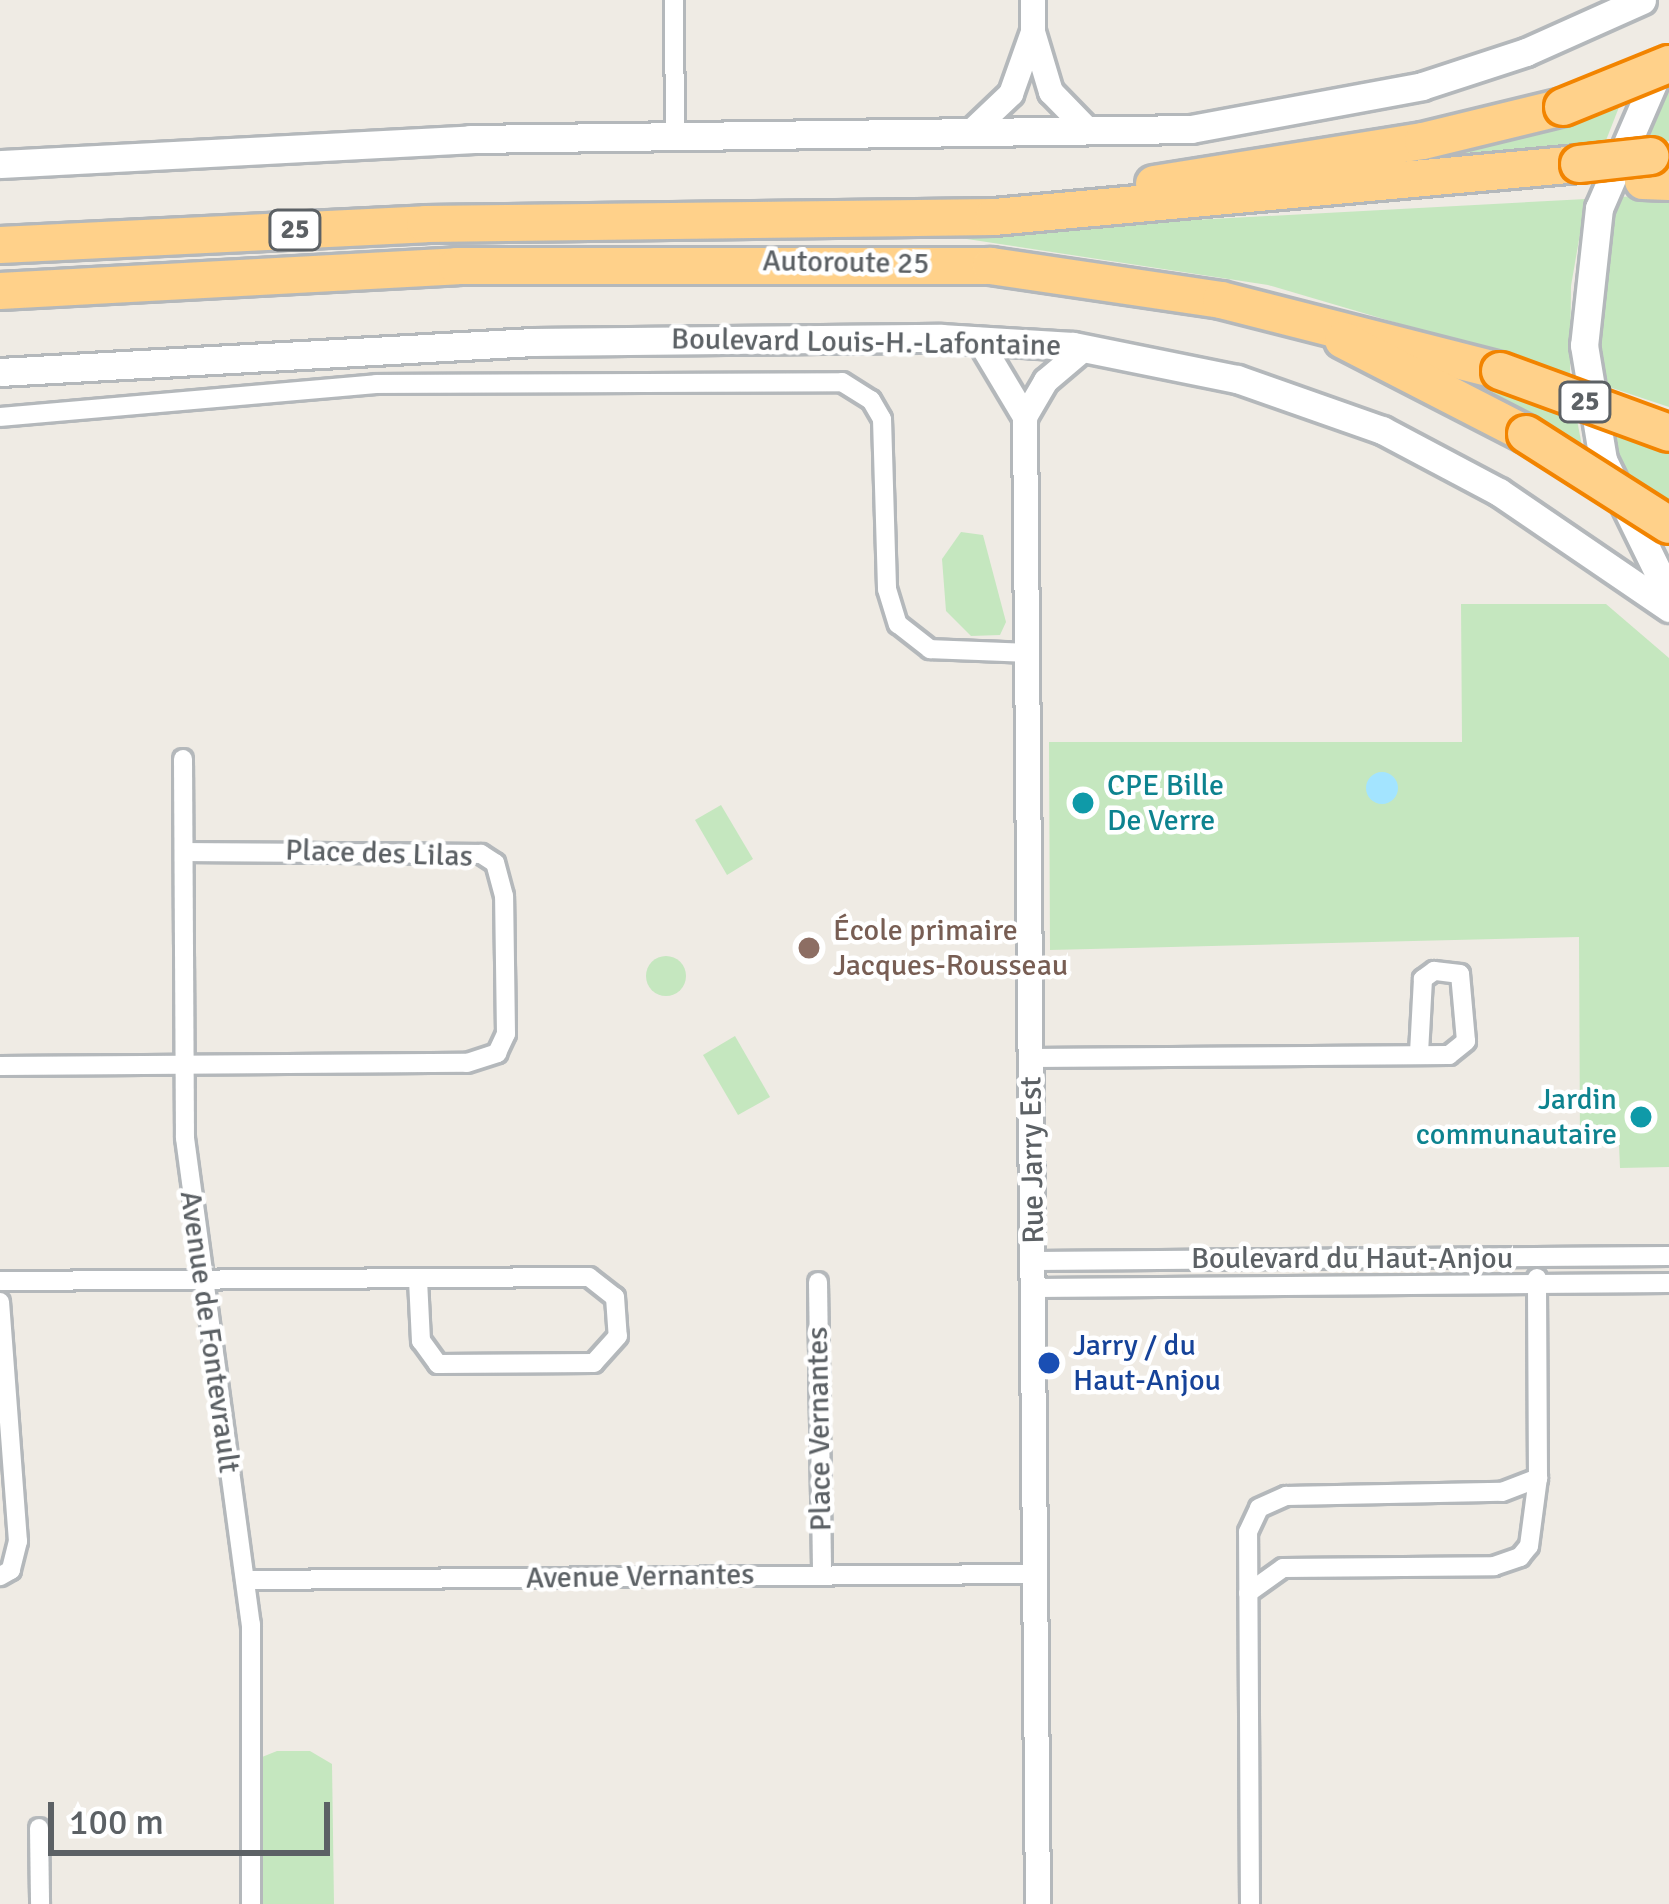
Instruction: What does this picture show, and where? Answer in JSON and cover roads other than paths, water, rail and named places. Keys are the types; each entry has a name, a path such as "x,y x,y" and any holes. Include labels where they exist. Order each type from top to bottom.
{"highway":[{"path":"947,218 1402,145 1563,106 1669,64"},
{"name":"Autoroute 25","path":"0,245 425,224 947,218 1519,170 1658,168"},
{"name":"Autoroute 25","path":"0,291 457,266 928,263 1058,273 1306,319 1500,371 1669,433"},
{"path":"1306,319 1526,434 1669,525"}],"main road":[{"path":"0,164 675,136 1090,132 1268,120 1382,97 1526,52 1642,0"},
{"path":"1669,51 1608,179 1584,321 1603,460 1669,595"},
{"name":"Boulevard Louis-H.-Lafontaine","path":"0,372 486,343 979,340 1085,348 1252,383 1394,435 1521,506 1669,608"}],"street":[{"path":"674,0 675,136"},
{"path":"1033,0 1033,32 1054,98 1090,132"},
{"path":"970,133 1011,94 1033,32"},
{"path":"979,340 1025,417 1046,381 1085,348"},
{"name":"Boulevard Louis-H.-Lafontaine","path":"0,417 376,384 842,382 871,400 882,419 894,618 918,645 951,651 1028,652"},
{"name":"Rue Jarry Est","path":"1025,417 1038,1904"},
{"name":"Avenue de Fontevrault","path":"183,759 187,1065 199,1280 247,1580 251,1904"},
{"name":"Place des Lilas","path":"187,852 481,854 502,879 506,1023 503,1043 484,1060 187,1065"},
{"path":"1031,1058 1419,1054 1463,1048 1460,974 1434,971 1423,980 1419,1054"},
{"path":"0,1066 187,1065"},
{"name":"Boulevard du Haut-Anjou","path":"1034,1262 1669,1256"},
{"path":"1248,1593 1283,1568 1508,1564 1529,1546 1538,1478 1536,1258"},
{"path":"0,1281 596,1278 615,1297 618,1336 594,1363 438,1364 421,1341 418,1280"},
{"name":"Place Vernantes","path":"818,1282 822,1575"},
{"name":"Boulevard du Haut-Anjou","path":"1035,1288 1669,1283"},
{"path":"0,1302 18,1541 11,1570 0,1576"},
{"path":"1250,1904 1248,1532 1271,1500 1502,1492 1538,1478"},
{"name":"Avenue Vernantes","path":"247,1580 1034,1574"},
{"path":"39,1828 40,1904"}],"water":[{"path":"1382,772 1394,776 1398,788 1394,800 1382,804 1370,800 1366,788 1370,776"}],"place":[{"name":"CPE Bille De Verre","path":"1083,803"},
{"name":"École primaire Jacques-Rousseau","path":"809,948"},
{"name":"Jardin communautaire","path":"1641,1117"},
{"name":"Jarry / du Haut-Anjou","path":"1049,1363"}]}
